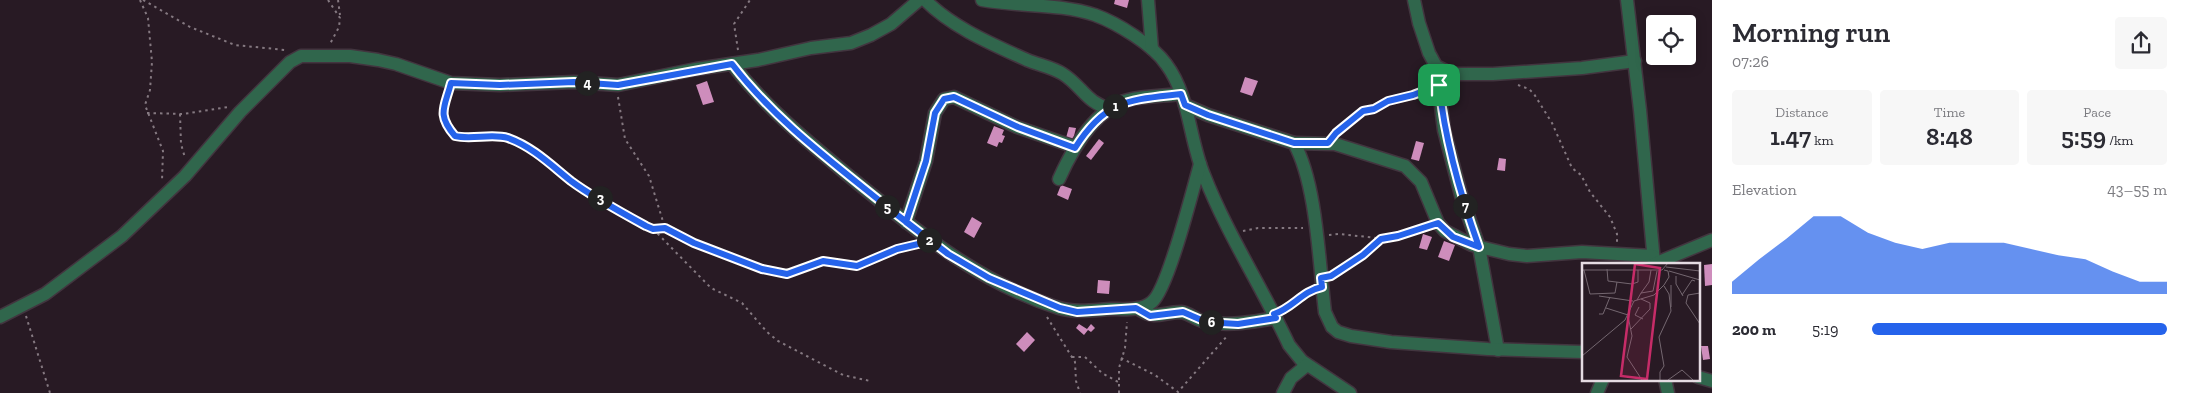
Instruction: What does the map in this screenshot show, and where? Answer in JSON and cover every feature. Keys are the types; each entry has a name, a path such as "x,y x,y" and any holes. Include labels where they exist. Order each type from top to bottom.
{"street":[{"path":"0,317 45,294 122,236 194,166 245,107 290,62 301,56 363,57 396,64 451,83 500,85 574,82 618,85 851,42 864,38 891,24 919,0"},
{"path":"925,0 958,26 1026,59 1055,69 1072,81 1097,105 1111,109"},
{"path":"982,0 1011,5 1059,7 1095,15 1152,49 1168,66 1183,99 1200,164 1230,234 1290,345 1307,365 1350,393"},
{"path":"1148,0 1152,49"},
{"path":"1414,0 1425,44 1436,66 1444,130 1461,195 1479,247 1498,350"},
{"path":"1627,0 1635,61 1654,261"},
{"path":"1436,66 1452,74 1478,75 1582,68 1635,61"},
{"path":"735,64 770,108 906,222 948,254 989,278 1049,304 1077,312 1138,308 1153,302 1164,283 1200,164"},
{"path":"906,222 926,161 935,113 944,99 954,97 1018,127 1075,148"},
{"path":"1059,180 1086,131 1111,109 1128,100 1183,99 1208,115 1294,143 1328,143 1369,153 1410,170 1421,182 1438,223 1453,237 1479,247 1527,256 1582,252 1614,254 1654,261 1712,240"},
{"path":"1294,143 1305,167 1328,321 1338,332 1391,342 1498,350 1582,352"},
{"path":"1138,308 1150,316 1183,312 1206,322 1238,324 1275,316"},
{"path":"1283,393 1291,378 1307,365"},
{"path":"1597,393 1603,380"},
{"path":"1665,380 1668,393"}],"path":[{"path":"142,0 190,27 236,45 282,50 301,56"},
{"path":"142,0 148,18 152,62 150,90 145,103 164,156 163,198"},
{"path":"328,0 340,17"},
{"path":"325,56 339,27 338,0"},
{"path":"735,64 734,24 750,0"},
{"path":"451,83 442,109 442,116 455,136 502,137 518,142 544,156 571,181 653,229 711,288 742,303 767,332 778,341 843,375 870,381"},
{"path":"1515,84 1529,89 1534,94 1552,123 1572,168 1581,175 1590,192 1610,217 1618,239 1614,254"},
{"path":"618,85 619,107 625,138 649,176 665,228"},
{"path":"1328,143 1336,133 1363,111 1374,109 1388,101 1413,95 1439,85"},
{"path":"147,113 180,114 223,107 245,107"},
{"path":"180,114 183,154 194,166"},
{"path":"1230,234 1258,228 1297,228 1315,232 1381,239 1398,236 1438,223"},
{"path":"653,229 665,228 694,243 762,269 787,274 823,261 857,266 897,249 931,241"},
{"path":"1275,316 1306,292 1363,255 1381,239"},
{"path":"1049,304 1048,320 1072,357 1080,393"},
{"path":"24,306 50,393"},
{"path":"1119,393 1118,382 1121,358 1125,348 1126,324 1138,308"},
{"path":"1121,358 1155,376 1178,392 1238,324"},
{"path":"1072,357 1085,357 1102,373 1118,382"}],"building":[{"path":"1115,0 1129,0 1127,8 1114,4"},
{"path":"1245,77 1258,81 1252,96 1240,92"},
{"path":"707,81 714,102 703,105 696,85"},
{"path":"994,126 1004,130 1002,135 1005,136 1002,143 999,142 997,147 987,143"},
{"path":"1069,127 1076,128 1073,140 1066,138"},
{"path":"1099,139 1104,143 1091,160 1086,156"},
{"path":"1416,141 1424,143 1419,161 1411,159"},
{"path":"1499,158 1506,159 1505,171 1497,170"},
{"path":"1061,185 1072,189 1068,200 1057,195"},
{"path":"972,217 982,223 974,238 964,232"},
{"path":"1423,234 1432,237 1427,250 1419,248"},
{"path":"1444,241 1455,245 1449,261 1438,257"},
{"path":"1712,264 1712,285 1705,286 1704,265"},
{"path":"1098,280 1110,281 1109,294 1097,293"},
{"path":"1079,324 1087,329 1091,324 1095,328 1091,332 1088,330 1084,335 1076,328"},
{"path":"1027,332 1035,340 1024,352 1016,344"},
{"path":"1701,346 1708,346 1710,359 1703,360"}],"route":[{"path":"1439,85 1413,95 1388,101 1377,108 1363,111 1336,133 1328,143 1294,143 1208,115 1185,105 1181,94 1128,100 1117,105 1086,131 1075,148 1034,134 973,108 954,97 950,97 940,103 935,113 926,161 906,222 931,241 897,249 857,266 823,261 797,272 787,274 762,269 694,243 665,228 658,230 646,226 571,181 544,156 508,138 462,138 455,136 442,116 442,109 449,94 451,83 500,85 574,82 618,85 696,69 732,64 753,92 827,158 906,222 948,254 989,278 1025,295 1077,312 1136,308 1150,316 1183,312 1206,322 1238,324 1276,318 1274,314 1292,305 1306,292 1322,287 1321,278 1331,276 1370,250 1381,239 1398,236 1438,223 1453,237 1479,247 1461,195 1444,130 1439,85"}]}
